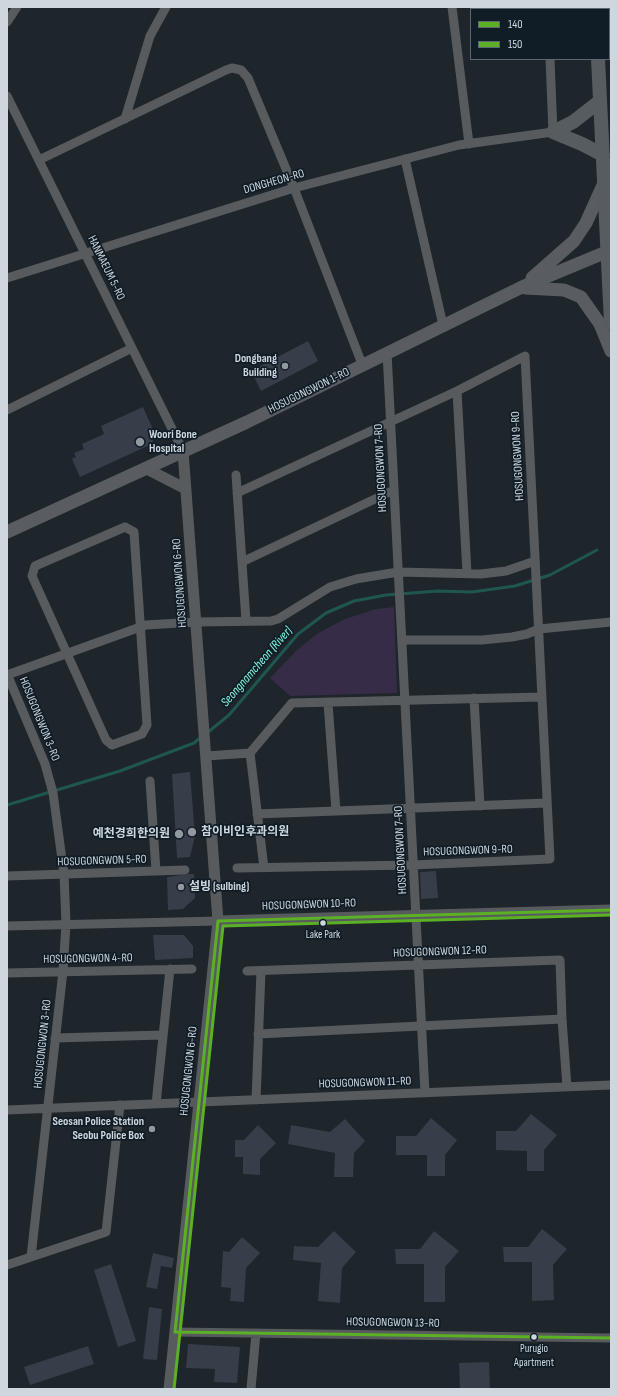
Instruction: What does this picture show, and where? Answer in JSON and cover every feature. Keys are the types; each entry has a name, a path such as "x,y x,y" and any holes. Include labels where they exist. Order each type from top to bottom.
{"main road":[{"path":"598,60 604,183 610,250 611,323"},
{"path":"553,132 573,122 600,101"},
{"path":"553,132 582,144 603,155"},
{"path":"522,288 574,240 586,223 604,183"},
{"name":"HOSUGONGWON 1-RO","path":"7,532 183,451 522,288 610,250"},
{"path":"522,288 564,290 581,297 600,324 611,351"}],"street":[{"path":"7,22 17,7"},
{"path":"125,119 150,36 166,7"},
{"path":"452,7 469,144"},
{"path":"550,60 553,132"},
{"path":"39,160 226,70 232,68 241,70 248,78 294,188 362,364"},
{"name":"HANMAEUM 5-RO","path":"7,96 183,451"},
{"name":"DONGHEON-RO","path":"7,278 85,252 294,188 469,144 553,132"},
{"path":"405,159 443,325"},
{"path":"7,410 132,348"},
{"name":"HOSUGONGWON 7-RO","path":"387,352 425,1093"},
{"name":"HOSUGONGWON 9-RO","path":"237,493 390,422 525,356 550,859 414,865 237,868"},
{"path":"457,390 467,573"},
{"name":"HOSUGONGWON 6-RO","path":"169,1389 218,921 183,451"},
{"path":"145,468 186,490"},
{"path":"236,475 246,621"},
{"path":"242,562 394,490"},
{"path":"126,527 134,532 147,725 142,734 112,745 106,740 67,654 32,576 35,566 126,527"},
{"path":"7,675 146,625 196,622 271,621 278,619 330,587 356,579 398,572 481,574 506,571 535,561"},
{"path":"402,640 482,640 512,637 527,634 539,629 611,622"},
{"name":"HOSUGONGWON 3-RO","path":"7,675 48,774 55,807 64,874 66,924 63,971 31,1257"},
{"path":"206,756 250,753 292,703 542,696"},
{"path":"474,698 480,806"},
{"path":"328,703 336,811"},
{"path":"250,753 264,868"},
{"name":"HOSUGONGWON 5-RO","path":"7,876 156,871 150,782"},
{"path":"257,814 547,803"},
{"path":"156,871 185,870"},
{"name":"HOSUGONGWON 10-RO","path":"7,926 611,910"},
{"name":"HOSUGONGWON 12-RO","path":"247,971 560,960 562,1019 567,1087"},
{"path":"156,1104 170,969"},
{"name":"HOSUGONGWON 4-RO","path":"7,972 192,969"},
{"path":"256,1100 261,971"},
{"path":"258,1034 562,1019"},
{"path":"55,1038 163,1035"},
{"name":"HOSUGONGWON 11-RO","path":"7,1110 611,1085"},
{"path":"7,1265 106,1232 120,1105"},
{"name":"HOSUGONGWON 13-RO","path":"175,1332 611,1338"},
{"path":"251,1389 256,1333"}],"shaded area":[{"path":"394,607 397,693 290,696 270,678 297,650 318,633 345,619 376,609"}],"building":[{"name":"Dongbang Building","path":"308,341 318,361 261,391 251,371"},
{"path":"143,407 155,434 152,444 80,477 72,459 76,457 74,453 84,449 82,444 104,434 101,426"},
{"path":"190,772 195,836 190,857 177,858 172,774"},
{"path":"436,871 438,898 421,899 420,872"},
{"name":"설빙 (sulbing)","path":"194,874 195,898 183,909 168,910 167,877"},
{"path":"153,935 184,935 193,946 193,958 155,960"},
{"path":"531,1114 557,1135 544,1150 544,1171 527,1171 527,1151 496,1150 496,1131 516,1131"},
{"path":"431,1118 457,1140 445,1155 445,1176 427,1176 427,1155 396,1155 396,1136 416,1136"},
{"path":"345,1119 365,1141 354,1153 353,1177 334,1177 335,1153 288,1144 291,1125 330,1132"},
{"path":"258,1125 276,1143 260,1159 260,1175 243,1174 243,1157 235,1157 235,1140 244,1140"},
{"path":"542,1229 567,1249 553,1265 554,1300 532,1301 532,1262 504,1262 503,1247 528,1247"},
{"path":"334,1231 356,1252 342,1268 340,1303 318,1301 321,1263 293,1260 294,1246 318,1247"},
{"path":"434,1231 459,1251 445,1267 445,1302 424,1302 424,1264 396,1264 395,1249 420,1249"},
{"path":"242,1237 260,1253 246,1268 244,1302 230,1301 231,1288 221,1287 223,1251 229,1252"},
{"path":"153,1253 174,1258 172,1268 161,1266 157,1289 146,1287"},
{"path":"111,1264 136,1341 118,1347 94,1270"},
{"path":"149,1307 162,1309 157,1360 143,1359"},
{"path":"188,1344 240,1347 237,1383 214,1382 215,1369 186,1368"},
{"path":"88,1346 94,1364 30,1385 24,1367"},
{"path":"489,1362 490,1389 460,1389 459,1363"}],"waterway":[{"name":"Seongnamcheon (River)","path":"207,733 229,715 298,634 326,613 354,601 386,595 438,591 472,592 515,586 550,575 597,550"},
{"name":"Seongnamcheon (River)","path":"7,805 120,771 194,743 201,737"}],"transit line":[{"name":"140","path":"611,910 218,921 175,1332 611,1338"},
{"name":"150","path":"174,1389 223,926 611,915"}],"place":[{"name":"Dongbang Building","path":"285,366"},
{"name":"Woori Bone Hospital","path":"140,442"},
{"name":"참이비인후과의원","path":"192,832"},
{"name":"예천경희한의원","path":"179,834"},
{"name":"설빙 (sulbing)","path":"181,887"},
{"name":"Lake Park","path":"323,923"},
{"name":"Seosan Police Station Seobu Police Box","path":"152,1129"},
{"name":"Purugio Apartment","path":"534,1337"}]}
